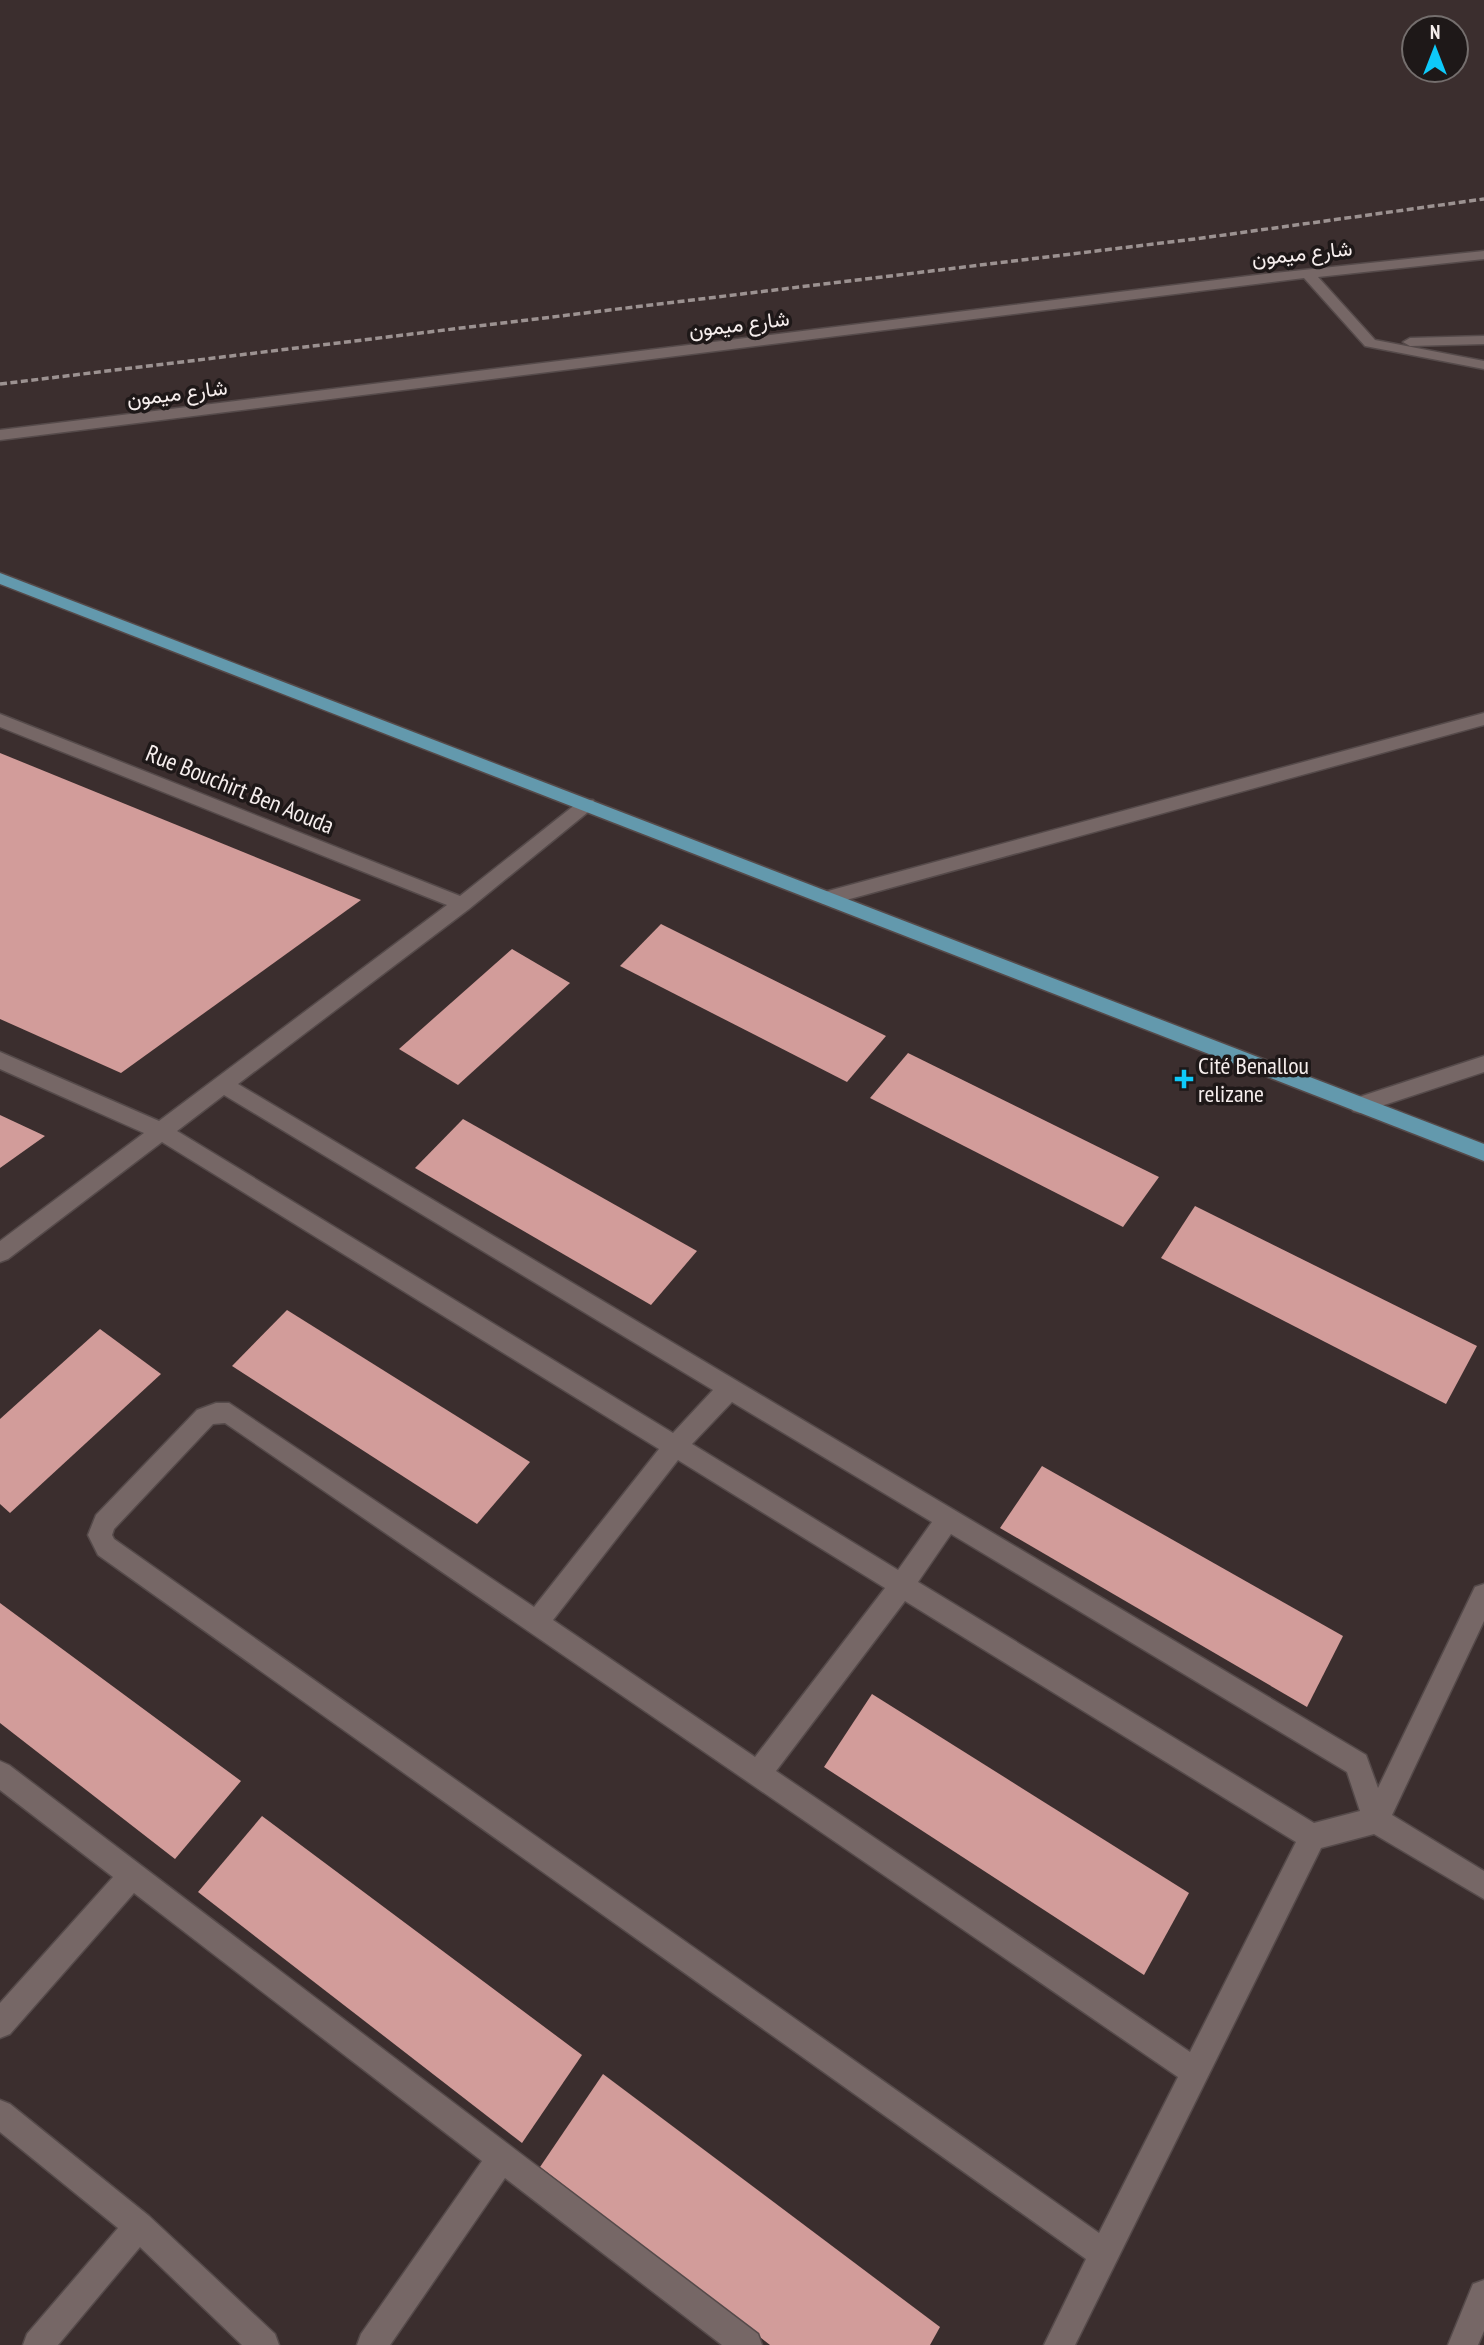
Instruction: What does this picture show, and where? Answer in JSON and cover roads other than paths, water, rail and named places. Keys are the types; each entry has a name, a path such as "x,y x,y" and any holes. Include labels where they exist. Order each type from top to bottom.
{"main road":[{"path":"0,578 1484,1153"}],"street":[{"name":"شارع ميمون","path":"0,435 1308,274 1484,255"},
{"path":"1308,274 1370,343 1484,365"},
{"path":"1370,343 1484,340"},
{"path":"828,898 1484,719"},
{"name":"Rue Bouchirt Ben Aouda","path":"0,720 462,904"},
{"path":"0,1253 462,904 587,804"},
{"path":"0,1060 161,1131 1312,1837 1376,1821"},
{"path":"1360,1105 1484,1064"},
{"path":"223,1085 1357,1764 1376,1821 1484,1886"},
{"path":"536,1623 676,1446 730,1388"},
{"path":"1104,2254 106,1547 100,1535 104,1523 205,1417 216,1413 229,1413 1195,2072"},
{"path":"758,1774 902,1585 948,1518"},
{"path":"1376,1821 1484,1595"},
{"path":"0,1773 502,2158 729,2339"},
{"path":"1059,2345 1312,1837"},
{"path":"0,2024 132,1876"},
{"path":"0,2114 139,2226 264,2345"},
{"path":"372,2345 502,2158"},
{"path":"38,2345 139,2226"},
{"path":"1463,2345 1484,2295"}],"railway":[{"path":"0,384 1195,239 1484,199"}],"place":[{"name":"Cité Benallou relizane","path":"1184,1079"}]}
